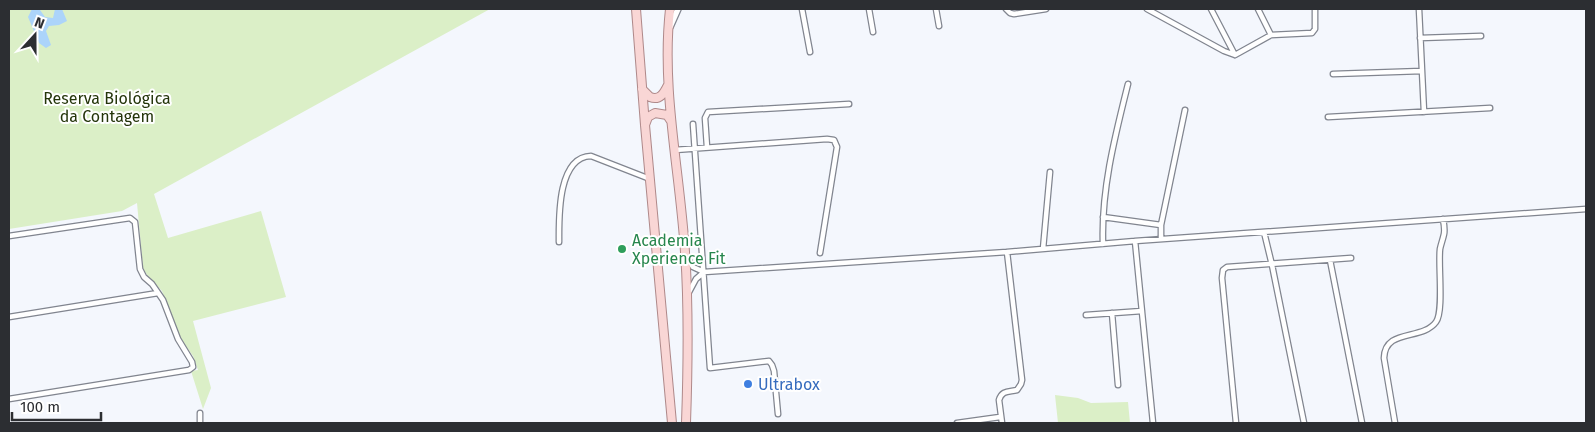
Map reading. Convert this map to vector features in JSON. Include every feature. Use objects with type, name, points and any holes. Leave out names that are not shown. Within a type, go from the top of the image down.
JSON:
[{"type":"main road","points":[[636,9],[644,125],[672,423]]},
{"type":"main road","points":[[670,9],[667,33],[668,85],[685,252],[687,296],[686,423]]},
{"type":"main road","points":[[642,88],[646,95],[657,98],[663,95],[668,85]]},
{"type":"main road","points":[[644,125],[648,117],[655,113],[666,115],[672,123]]},
{"type":"street","points":[[667,33],[678,9]]},
{"type":"street","points":[[802,9],[810,52]]},
{"type":"street","points":[[869,9],[873,32]]},
{"type":"street","points":[[936,9],[939,26]]},
{"type":"street","points":[[1006,9],[1014,14],[1046,9]]},
{"type":"street","points":[[1146,9],[1235,55],[1271,35],[1312,33],[1315,29],[1315,9]]},
{"type":"street","points":[[1211,9],[1235,55]]},
{"type":"street","points":[[1258,9],[1271,35]]},
{"type":"street","points":[[1419,9],[1424,112]]},
{"type":"street","points":[[1420,38],[1481,36]]},
{"type":"street","points":[[1333,74],[1422,71]]},
{"type":"street","points":[[1103,244],[1103,217],[1113,149],[1128,84]]},
{"type":"street","points":[[708,148],[706,118],[708,112],[849,104]]},
{"type":"street","points":[[1328,117],[1490,108]]},
{"type":"street","points":[[1160,239],[1161,225],[1185,110]]},
{"type":"street","points":[[693,124],[710,368],[768,361],[772,364],[774,371],[778,414]]},
{"type":"street","points":[[675,150],[834,140],[838,147],[820,253]]},
{"type":"street","points":[[559,242],[561,194],[568,176],[578,160],[591,156],[650,179]]},
{"type":"street","points":[[1043,249],[1050,172]]},
{"type":"street","points":[[685,252],[693,267],[704,272],[1007,252],[1160,239],[1586,209]]},
{"type":"street","points":[[1103,217],[1161,225]]},
{"type":"street","points":[[9,236],[130,218],[135,222],[140,269],[144,277],[163,300],[178,339],[193,367],[189,370],[9,399]]},
{"type":"street","points":[[1395,423],[1384,350],[1392,341],[1427,329],[1437,320],[1440,310],[1440,248],[1445,231],[1443,219]]},
{"type":"street","points":[[1264,232],[1304,423]]},
{"type":"street","points":[[1135,241],[1154,423]]},
{"type":"street","points":[[1002,423],[1000,417],[1000,396],[1005,392],[1017,390],[1022,380],[1007,252]]},
{"type":"street","points":[[1236,423],[1222,278],[1223,270],[1227,267],[1351,258]]},
{"type":"street","points":[[1330,260],[1362,423]]},
{"type":"street","points":[[687,296],[696,279],[704,272]]},
{"type":"street","points":[[9,317],[158,293]]},
{"type":"street","points":[[1086,315],[1142,310]]},
{"type":"street","points":[[1112,313],[1118,385]]},
{"type":"street","points":[[200,413],[200,423]]},
{"type":"street","points":[[957,423],[1000,417]]},
{"type":"green space","name":"Reserva Biológica da Contagem","points":[[9,9],[490,9],[154,194],[168,238],[261,211],[286,297],[193,321],[211,388],[203,409],[191,371],[198,370],[193,356],[181,339],[162,291],[143,268],[137,203],[122,211],[9,229]]},
{"type":"green space","points":[[1055,395],[1078,398],[1091,403],[1128,402],[1130,423],[1058,423]]},
{"type":"water","points":[[32,9],[40,10],[45,17],[53,18],[55,9],[62,9],[67,21],[59,25],[49,26],[46,31],[51,45],[46,48],[39,43],[28,17]]},
{"type":"place","name":"Academia Xperience Fit","points":[[622,249]]},
{"type":"place","name":"Ultrabox","points":[[748,384]]}]
